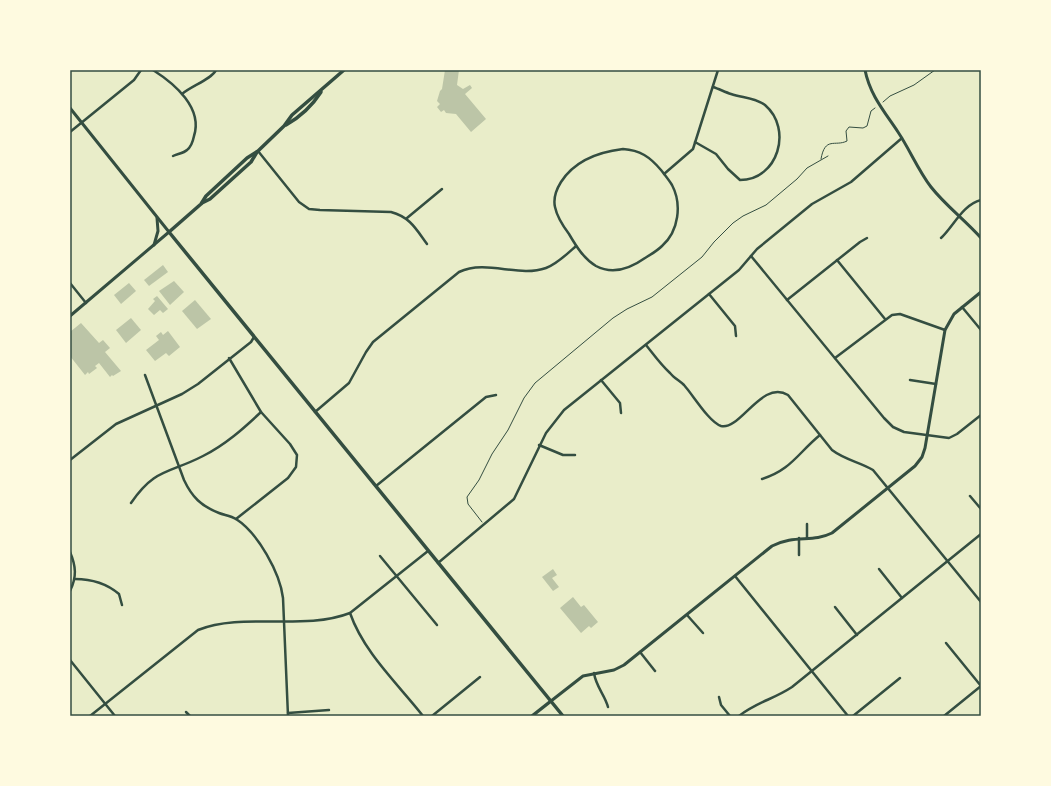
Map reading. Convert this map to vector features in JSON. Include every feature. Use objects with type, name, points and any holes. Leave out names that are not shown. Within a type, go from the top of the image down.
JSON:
[{"type":"main road","points":[[344,70],[322,91],[314,103],[296,119],[284,126],[258,151],[251,162],[210,199],[201,204],[169,232],[563,716]]},
{"type":"main road","points":[[532,716],[551,701]]},
{"type":"street","points":[[70,132],[134,80],[140,70]]},
{"type":"street","points":[[153,70],[171,83],[182,94],[194,113],[195,134],[187,150],[172,156]]},
{"type":"street","points":[[182,94],[197,83],[211,77],[216,70]]},
{"type":"street","points":[[664,174],[690,153],[696,142],[718,70]]},
{"type":"street","points":[[865,70],[870,89],[877,103],[902,138],[914,162],[931,186],[959,217],[981,238]]},
{"type":"street","points":[[696,142],[716,154],[728,169],[740,180],[747,180],[761,174],[772,163],[778,149],[780,141],[779,126],[768,108],[748,96],[732,94],[713,87]]},
{"type":"street","points":[[70,108],[169,232],[70,316]]},
{"type":"street","points":[[438,563],[485,525],[514,499],[539,445],[558,416],[739,270],[751,256],[812,204],[851,182],[902,138]]},
{"type":"street","points":[[623,149],[642,153],[652,160],[672,184],[675,193],[678,212],[675,227],[670,238],[662,246],[631,267],[608,270],[592,263],[576,246],[557,215],[554,199],[558,186],[572,168],[595,155],[623,149]]},
{"type":"street","points":[[258,151],[299,202],[309,209],[391,212],[407,218],[427,244]]},
{"type":"street","points":[[407,218],[442,189]]},
{"type":"street","points":[[941,238],[969,206],[981,200]]},
{"type":"street","points":[[154,245],[158,231],[157,217]]},
{"type":"street","points":[[787,300],[867,238]]},
{"type":"street","points":[[315,412],[349,383],[366,352],[374,342],[459,272],[467,269],[485,267],[529,271],[539,270],[555,263],[576,246]]},
{"type":"street","points":[[751,256],[893,427],[904,432],[949,438],[957,434],[981,415]]},
{"type":"street","points":[[837,260],[885,319]]},
{"type":"street","points":[[70,282],[86,303]]},
{"type":"street","points":[[551,701],[578,679],[594,673],[619,668],[772,546],[782,541],[799,538],[824,537],[832,533],[915,466],[922,457],[927,436],[945,330],[954,314],[981,292]]},
{"type":"street","points":[[709,294],[735,326],[736,336]]},
{"type":"street","points":[[962,307],[981,330]]},
{"type":"street","points":[[835,358],[892,315],[900,314],[945,330]]},
{"type":"street","points":[[70,460],[116,424],[198,384],[254,338]]},
{"type":"street","points":[[646,345],[666,369],[684,386],[714,422],[718,424],[728,426],[734,423],[756,402],[781,391],[796,403],[820,435],[841,457],[864,465],[873,470],[981,602]]},
{"type":"street","points":[[229,358],[261,412],[294,449],[297,455],[296,466],[288,478],[236,519]]},
{"type":"street","points":[[145,375],[184,480],[194,498],[210,510],[236,519],[257,541],[276,570],[282,589],[288,714],[329,710]]},
{"type":"street","points":[[602,380],[620,403],[621,413]]},
{"type":"street","points":[[910,380],[936,384]]},
{"type":"street","points":[[375,486],[486,396],[496,395]]},
{"type":"street","points":[[131,503],[147,482],[156,475],[202,456],[218,447],[261,412]]},
{"type":"street","points":[[762,479],[775,475],[790,465],[804,448],[820,435]]},
{"type":"street","points":[[539,445],[563,455],[575,455]]},
{"type":"street","points":[[970,496],[981,509]]},
{"type":"street","points":[[807,524],[807,538]]},
{"type":"street","points":[[739,716],[759,702],[786,691],[981,534]]},
{"type":"street","points":[[799,538],[799,555]]},
{"type":"street","points":[[90,716],[198,630],[219,624],[330,619],[350,614],[428,551]]},
{"type":"street","points":[[70,552],[76,569],[75,579],[70,591]]},
{"type":"street","points":[[380,556],[437,625]]},
{"type":"street","points":[[879,569],[902,598]]},
{"type":"street","points":[[735,576],[848,716]]},
{"type":"street","points":[[75,579],[95,581],[108,586],[119,594],[122,605]]},
{"type":"street","points":[[835,607],[857,635]]},
{"type":"street","points":[[350,614],[360,636],[370,650],[423,716]]},
{"type":"street","points":[[687,615],[703,633]]},
{"type":"street","points":[[944,716],[981,686],[946,643]]},
{"type":"street","points":[[640,652],[655,671]]},
{"type":"street","points":[[70,660],[115,716]]},
{"type":"street","points":[[594,673],[596,685],[606,698],[608,707]]},
{"type":"street","points":[[432,716],[480,677]]},
{"type":"street","points":[[853,716],[900,678]]},
{"type":"street","points":[[719,697],[721,705],[730,716]]},
{"type":"street","points":[[186,712],[190,716]]},
{"type":"path","points":[[882,102],[890,96],[914,85],[935,70]]},
{"type":"path","points":[[821,160],[823,151],[830,143],[847,141],[846,131],[849,127],[863,128],[867,126],[870,112],[875,108]]},
{"type":"path","points":[[485,525],[468,504],[467,497],[479,480],[492,454],[508,430],[524,398],[535,383],[613,318],[658,293],[702,257],[714,242],[743,216],[766,205],[797,179],[807,168],[828,156]]},
{"type":"building","points":[[445,70],[459,70],[457,85],[463,89],[470,85],[472,88],[465,94],[486,119],[471,132],[456,114],[446,113],[444,110],[441,112],[437,107],[440,104],[437,101],[442,89]]},
{"type":"building","points":[[163,265],[168,272],[149,286],[144,280]]},
{"type":"building","points":[[174,281],[184,292],[170,305],[159,291]]},
{"type":"building","points":[[129,283],[136,291],[121,304],[114,295]]},
{"type":"building","points":[[157,296],[168,309],[163,313],[160,310],[154,315],[148,309],[155,301],[153,299]]},
{"type":"building","points":[[195,300],[211,319],[197,329],[182,311]]},
{"type":"building","points":[[131,318],[141,330],[126,343],[116,330]]},
{"type":"building","points":[[81,323],[99,343],[103,340],[110,348],[105,352],[121,371],[110,377],[99,363],[95,366],[97,368],[85,375],[70,356],[70,332]]},
{"type":"building","points":[[168,331],[180,347],[169,356],[166,353],[155,361],[146,350],[159,340],[156,336],[161,332],[163,335]]},
{"type":"building","points":[[553,569],[557,575],[552,578],[559,587],[553,591],[542,577]]},
{"type":"building","points":[[573,597],[581,607],[584,605],[598,622],[591,628],[589,626],[581,633],[560,608]]}]
